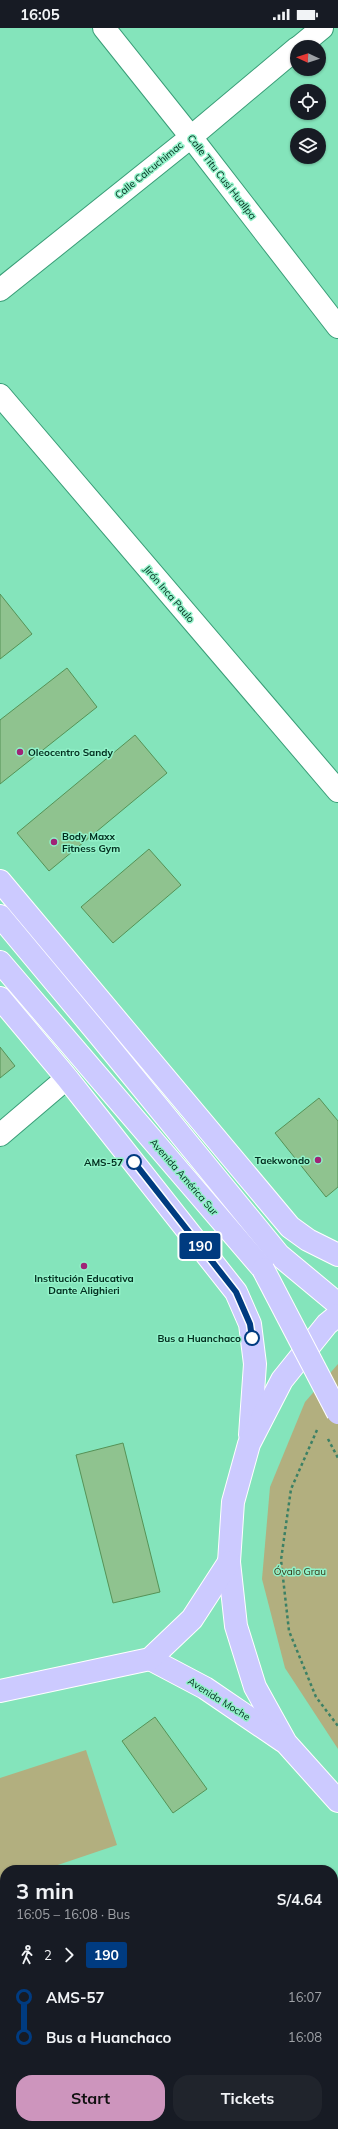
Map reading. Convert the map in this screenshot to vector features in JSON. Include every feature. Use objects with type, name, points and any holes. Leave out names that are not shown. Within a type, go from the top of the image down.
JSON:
[{"type":"main road","points":[[0,881],[290,1227],[308,1240],[338,1255]]},
{"type":"main road","points":[[0,916],[279,1255],[338,1304]]},
{"type":"main road","name":"Avenida América Sur","points":[[0,962],[263,1269],[329,1418]]},
{"type":"main road","points":[[0,998],[67,1078],[236,1292],[250,1324],[255,1364],[249,1444],[233,1502],[229,1562],[236,1626],[253,1680],[286,1744],[338,1801]]},
{"type":"main road","points":[[249,1444],[282,1380],[327,1324],[338,1315]]},
{"type":"main road","points":[[0,1691],[150,1659],[192,1619],[229,1562]]},
{"type":"main road","name":"Avenida Moche","points":[[150,1659],[205,1688],[286,1744]]},
{"type":"street","name":"Calle Titu Cusi Huallpa","points":[[104,28],[191,137],[338,327]]},
{"type":"street","name":"Calle Calcuchimac","points":[[308,40],[322,28]]},
{"type":"street","name":"Calle Calcuchimac","points":[[0,290],[191,137],[290,55]]},
{"type":"street","name":"Jirón Inca Paulo","points":[[0,395],[338,791]]},
{"type":"street","points":[[0,1135],[67,1078]]},
{"type":"path","points":[[329,1418],[291,1489],[280,1560],[289,1631],[316,1697],[338,1726]]},
{"type":"green space","name":"Óvalo Grau","points":[[338,1364],[338,1749],[285,1668],[262,1579],[270,1487],[305,1402]]},
{"type":"green space","points":[[86,1750],[117,1845],[58,1865],[0,1865],[0,1778]]},
{"type":"building","points":[[0,594],[32,634],[0,659]]},
{"type":"building","name":"Oleocentro Sandy","points":[[67,668],[97,707],[0,784],[0,720]]},
{"type":"building","points":[[135,735],[167,773],[49,871],[17,833]]},
{"type":"building","points":[[149,849],[181,885],[113,943],[81,907]]},
{"type":"building","points":[[0,1047],[15,1066],[0,1078]]},
{"type":"building","name":"Taekwondo","points":[[319,1098],[338,1121],[338,1187],[326,1197],[275,1133]]},
{"type":"building","points":[[123,1443],[160,1592],[113,1603],[76,1455]]},
{"type":"building","points":[[155,1717],[207,1789],[173,1813],[122,1741]]},
{"type":"bus line","name":"190","points":[[134,1162],[229,1281],[236,1292],[250,1324],[252,1338]]},
{"type":"place","name":"Oleocentro Sandy","points":[[20,752]]},
{"type":"place","name":"Body Maxx Fitness Gym","points":[[54,842]]},
{"type":"place","name":"Taekwondo","points":[[318,1160]]},
{"type":"place","name":"AMS-57","points":[[134,1162]]},
{"type":"place","name":"Institución Educativa Dante Alighieri","points":[[84,1266]]},
{"type":"place","name":"Bus a Huanchaco","points":[[252,1338]]}]
